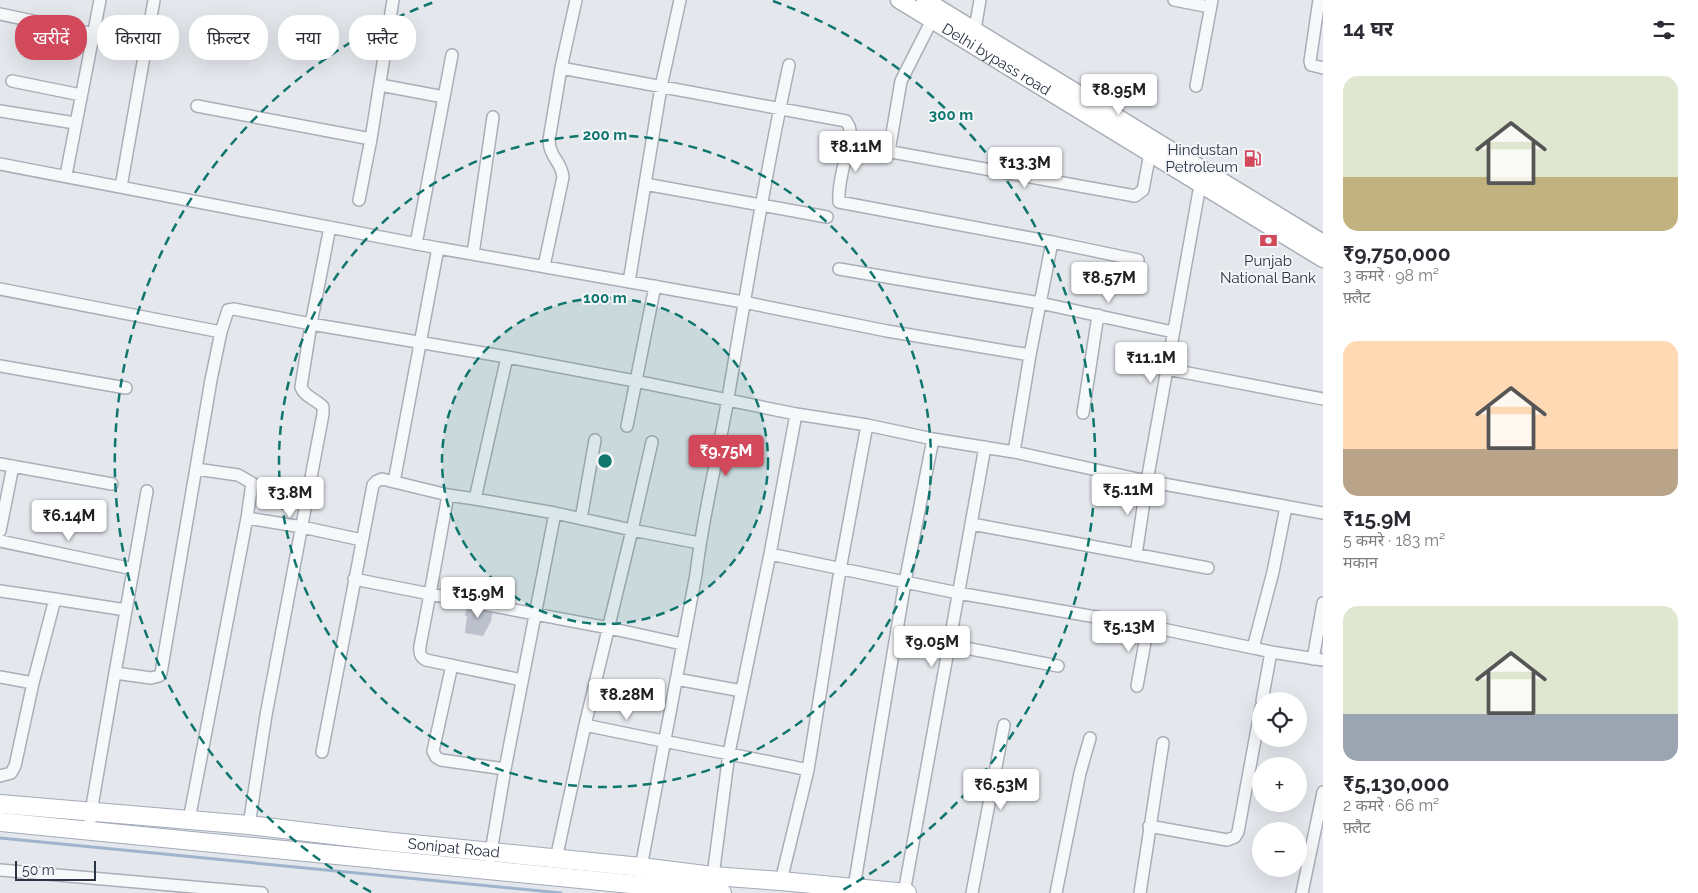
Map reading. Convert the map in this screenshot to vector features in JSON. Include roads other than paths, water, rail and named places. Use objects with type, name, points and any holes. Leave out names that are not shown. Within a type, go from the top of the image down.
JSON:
[{"type":"main road","name":"Delhi bypass road","points":[[899,0],[932,20],[973,38],[1296,235],[1323,258]]},
{"type":"main road","name":"Delhi bypass road","points":[[925,0],[973,38],[1200,185],[1296,235],[1323,243]]},
{"type":"main road","name":"Sonipat Road","points":[[0,804],[189,820],[713,876],[781,880],[906,893]]},
{"type":"main road","name":"Sonipat Road","points":[[0,822],[722,893]]},
{"type":"street","points":[[66,175],[100,0]]},
{"type":"street","points":[[151,15],[154,0]]},
{"type":"street","points":[[359,200],[371,139],[393,0]]},
{"type":"street","points":[[544,266],[562,176],[559,164],[550,152],[549,140],[561,68],[576,0]]},
{"type":"street","points":[[629,282],[661,87],[680,0]]},
{"type":"street","points":[[973,38],[980,0]]},
{"type":"street","points":[[1174,0],[1211,3],[1196,86]]},
{"type":"street","points":[[1319,0],[1310,61],[1311,66],[1323,68]]},
{"type":"street","points":[[0,14],[97,30]]},
{"type":"street","points":[[889,151],[901,81],[932,20]]},
{"type":"street","points":[[416,244],[452,55]]},
{"type":"street","points":[[121,187],[143,60]]},
{"type":"street","points":[[638,885],[696,574],[743,302],[788,65]]},
{"type":"street","points":[[561,68],[846,121],[853,145]]},
{"type":"street","points":[[12,82],[81,95]]},
{"type":"street","points":[[380,85],[444,97]]},
{"type":"street","points":[[197,106],[371,139]]},
{"type":"street","points":[[0,110],[75,123]]},
{"type":"street","points":[[473,254],[493,117]]},
{"type":"street","points":[[1138,260],[839,202],[838,195],[848,149],[853,145],[1135,196],[1143,190],[1150,153]]},
{"type":"street","points":[[0,164],[66,175],[416,244],[1030,355]]},
{"type":"street","points":[[645,184],[827,217]]},
{"type":"street","points":[[1136,555],[1147,481],[1200,185]]},
{"type":"street","points":[[249,826],[266,715],[324,408],[319,402],[306,395],[301,387],[330,227]]},
{"type":"street","points":[[1014,452],[1030,355],[1052,242]]},
{"type":"street","points":[[394,482],[438,248]]},
{"type":"street","points":[[839,269],[1040,303],[1173,332]]},
{"type":"street","points":[[627,426],[655,286]]},
{"type":"street","points":[[0,289],[221,332]]},
{"type":"street","points":[[115,673],[152,678],[159,676],[161,673],[211,380],[221,332],[228,310],[234,309],[636,381],[796,414],[1014,452],[1147,481],[1323,512]]},
{"type":"street","points":[[1083,413],[1098,315]]},
{"type":"street","points":[[475,499],[507,357]]},
{"type":"street","points":[[0,366],[126,388]]},
{"type":"street","points":[[1167,369],[1323,399]]},
{"type":"street","points":[[713,876],[730,754],[796,414]]},
{"type":"street","points":[[781,880],[808,770],[840,570],[867,425]]},
{"type":"street","points":[[854,887],[905,582],[933,439]]},
{"type":"street","points":[[581,519],[595,440]]},
{"type":"street","points":[[556,859],[585,725],[652,442]]},
{"type":"street","points":[[906,893],[985,447]]},
{"type":"street","points":[[0,464],[112,484]]},
{"type":"street","points":[[0,531],[13,466]]},
{"type":"street","points":[[189,820],[247,518],[252,482],[238,475],[196,469]]},
{"type":"street","points":[[322,752],[354,579],[374,485],[377,481],[394,482],[448,495],[700,543]]},
{"type":"street","points":[[89,831],[147,491]]},
{"type":"street","points":[[448,495],[419,652],[421,658],[522,680]]},
{"type":"street","points":[[1253,648],[1273,572],[1286,507]]},
{"type":"street","points":[[488,870],[505,769],[555,514]]},
{"type":"street","points":[[247,518],[362,540]]},
{"type":"street","points":[[972,524],[1208,568]]},
{"type":"street","points":[[0,541],[133,569]]},
{"type":"street","points":[[770,554],[958,593],[1148,626],[1318,660],[1323,603]]},
{"type":"street","points":[[354,579],[609,628],[682,644]]},
{"type":"street","points":[[0,591],[126,610]]},
{"type":"street","points":[[0,776],[11,773],[15,766],[33,683],[55,599]]},
{"type":"street","points":[[1137,686],[1148,626]]},
{"type":"street","points":[[950,645],[1058,666]]},
{"type":"street","points":[[1264,692],[1271,652]]},
{"type":"street","points":[[452,665],[433,751],[436,757],[441,760],[505,769]]},
{"type":"street","points":[[0,677],[33,683]]},
{"type":"street","points":[[676,679],[742,691]]},
{"type":"street","points":[[972,893],[1004,724]]},
{"type":"street","points":[[585,725],[808,770]]},
{"type":"street","points":[[1056,893],[1080,773],[1090,738]]},
{"type":"street","points":[[1140,893],[1163,743]]},
{"type":"street","points":[[1149,826],[1227,840],[1236,837],[1254,747]]},
{"type":"street","points":[[1302,893],[1323,792]]},
{"type":"street","points":[[0,870],[262,893]]},
{"type":"waterway","points":[[0,838],[561,893]]},
{"type":"place","name":"Hindustan Petroleum","points":[[1252,159]]},
{"type":"place","name":"Punjab National Bank","points":[[1268,240]]}]
